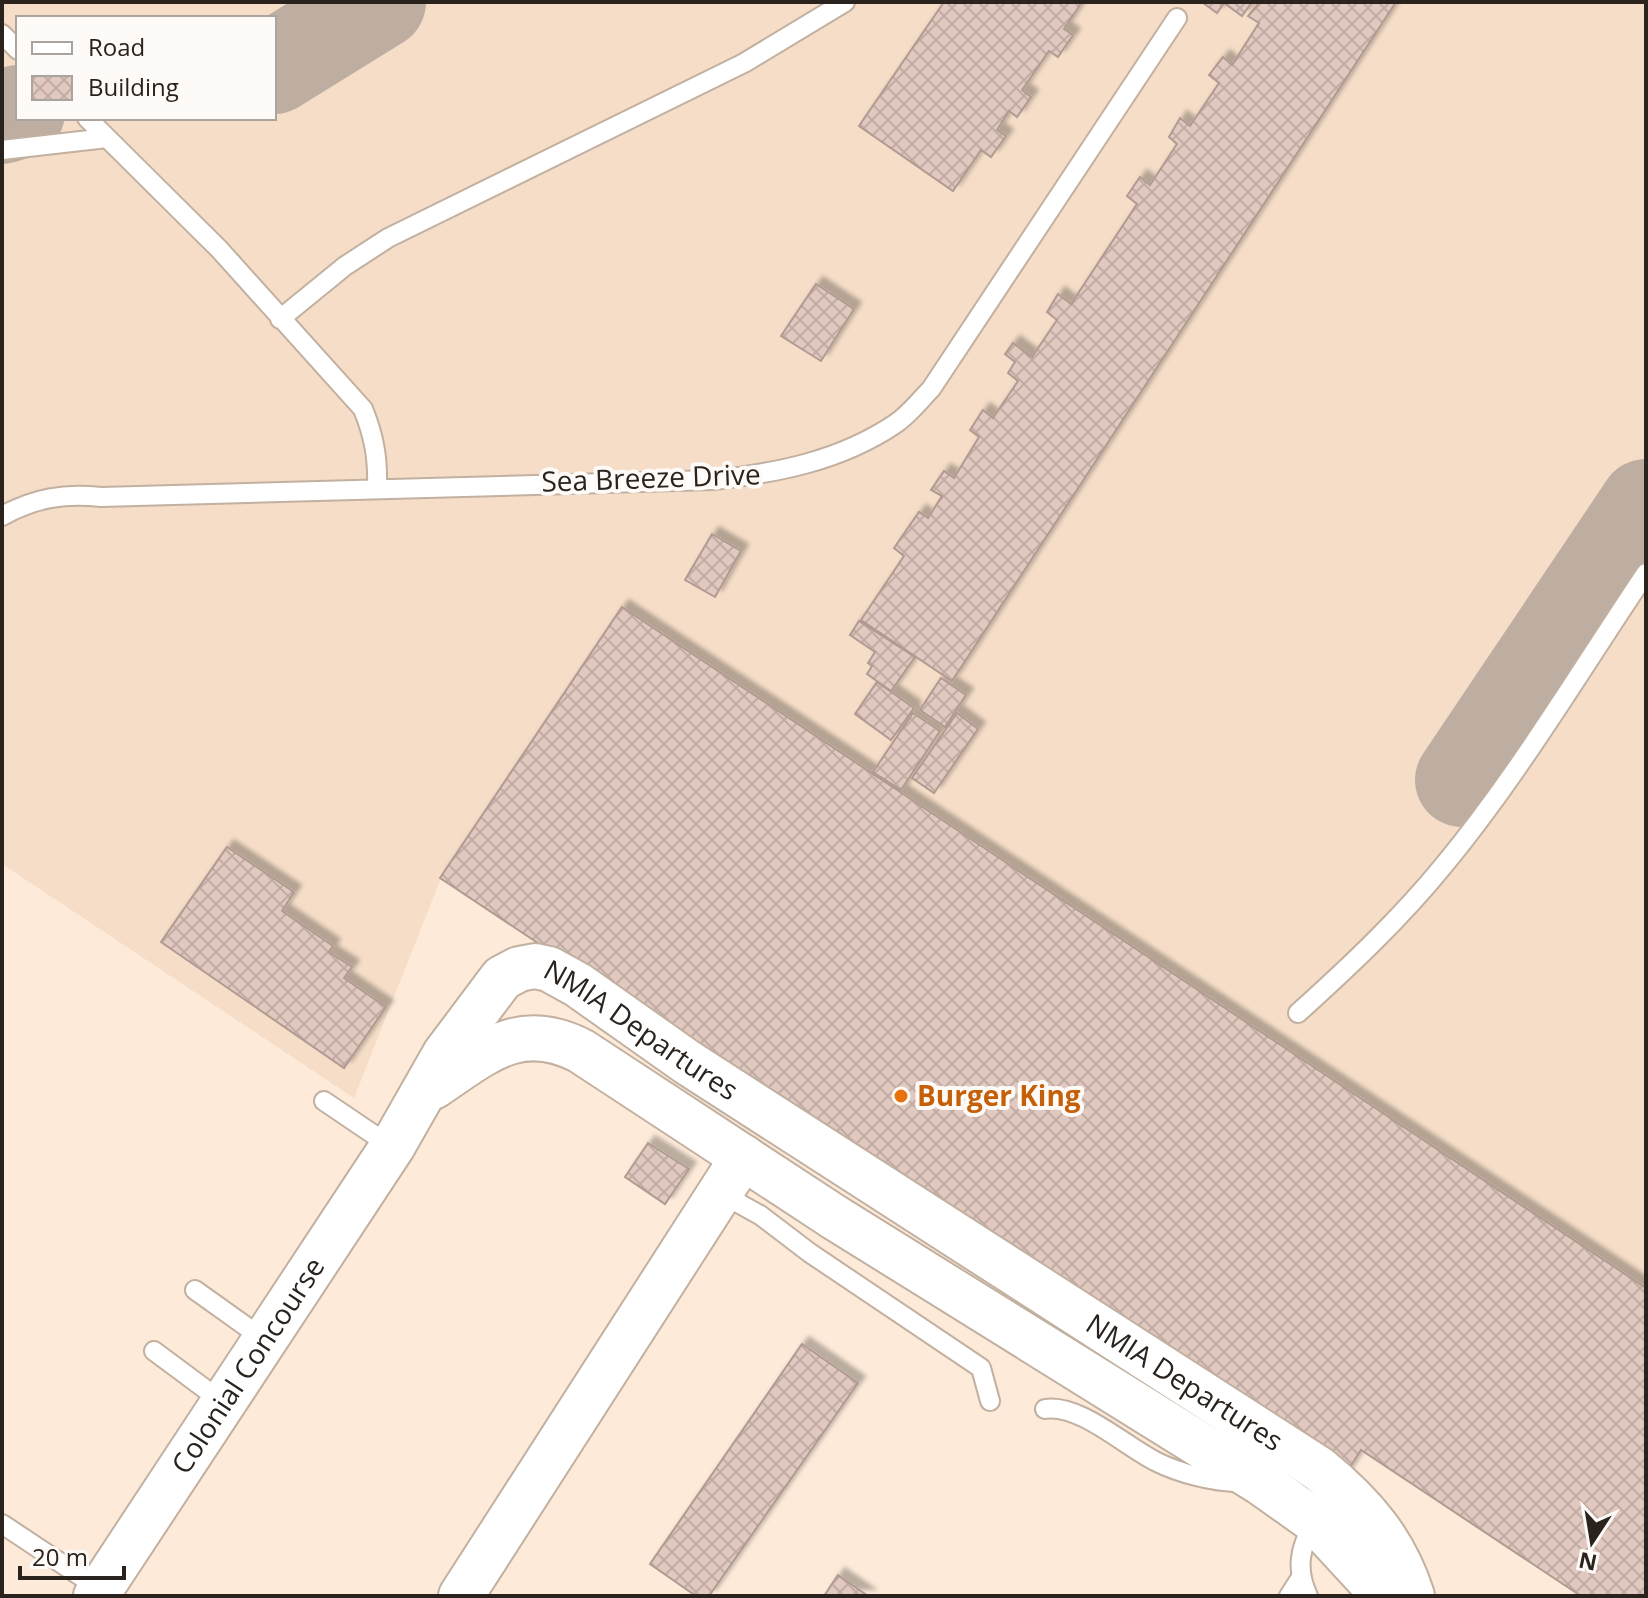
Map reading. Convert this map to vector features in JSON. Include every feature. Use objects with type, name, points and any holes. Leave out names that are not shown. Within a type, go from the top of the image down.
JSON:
[{"type":"main road","name":"NMIA Departures","points":[[424,1093],[445,1054],[502,978],[519,969],[549,969],[578,985],[687,1062],[1319,1469],[1355,1499],[1383,1532],[1403,1567],[1412,1596]]},
{"type":"main road","name":"NMIA Departures","points":[[424,1093],[496,1048],[513,1041],[555,1038],[732,1175],[1260,1482],[1315,1521],[1384,1596]]},
{"type":"main road","name":"Colonial Concourse","points":[[98,1592],[266,1341],[424,1093]]},
{"type":"main road","points":[[461,1596],[732,1175]]},
{"type":"lane","points":[[280,319],[345,266],[388,238],[744,63],[845,2]]},
{"type":"lane","name":"Sea Breeze Drive","points":[[2,516],[47,497],[74,494],[101,497],[713,480],[778,473],[840,453],[897,423],[931,389],[1177,18]]},
{"type":"lane","points":[[89,120],[219,249],[363,409],[373,434],[377,488]]},
{"type":"lane","points":[[2,150],[107,138]]},
{"type":"lane","points":[[1298,1013],[1365,952],[1444,865],[1513,771],[1646,573]]},
{"type":"lane","points":[[324,1101],[395,1141]]},
{"type":"lane","points":[[732,1175],[760,1215],[810,1253],[981,1368],[990,1401]]},
{"type":"lane","points":[[195,1290],[266,1341]]},
{"type":"lane","points":[[154,1351],[224,1403]]},
{"type":"lane","points":[[1045,1409],[1056,1407],[1075,1412],[1160,1464],[1223,1482],[1260,1482]]},
{"type":"lane","points":[[1289,1596],[1304,1587],[1301,1548],[1315,1521]]},
{"type":"lane","points":[[2,1524],[98,1592]]},
{"type":"shaded area","points":[[2,2],[1646,2],[1646,1596],[1581,1596],[1362,1450],[1343,1478],[441,878],[354,1098],[2,864]]},
{"type":"building","points":[[944,2],[1082,2],[1064,29],[1073,35],[1058,57],[1049,51],[1022,90],[1031,97],[1017,117],[1009,111],[997,130],[1006,136],[991,157],[981,150],[953,191],[859,126]]},
{"type":"building","points":[[1202,2],[1252,2],[1242,16],[1224,3],[1217,13]]},
{"type":"building","points":[[1260,2],[1396,2],[952,681],[861,620],[904,556],[894,548],[919,512],[928,518],[942,496],[931,490],[944,471],[954,478],[979,437],[970,430],[983,410],[993,418],[1018,381],[1008,373],[1015,362],[1005,354],[1013,343],[1032,357],[1057,320],[1047,312],[1058,294],[1071,304],[1137,204],[1127,196],[1140,177],[1150,185],[1177,144],[1169,137],[1180,118],[1190,126],[1219,83],[1209,75],[1223,57],[1232,65],[1259,23],[1248,16]]},
{"type":"building","points":[[816,284],[854,309],[821,361],[781,336]]},
{"type":"building","points":[[712,534],[741,551],[715,597],[685,580]]},
{"type":"building","points":[[622,607],[1646,1288],[1646,1596],[1581,1596],[1361,1450],[1343,1478],[440,878]]},
{"type":"building","points":[[859,621],[915,657],[891,691],[867,674],[872,666],[868,663],[875,652],[850,635]]},
{"type":"building","points":[[941,678],[966,695],[945,727],[920,710]]},
{"type":"building","points":[[877,682],[914,708],[891,740],[855,714]]},
{"type":"building","points":[[913,713],[940,731],[901,790],[873,772]]},
{"type":"building","points":[[957,713],[978,729],[934,793],[912,778]]},
{"type":"building","points":[[227,847],[294,892],[282,911],[333,946],[329,952],[352,967],[344,978],[386,1007],[344,1068],[161,942]]},
{"type":"building","points":[[648,1143],[689,1169],[665,1204],[625,1177]]},
{"type":"building","points":[[802,1344],[858,1383],[709,1596],[696,1596],[650,1564]]},
{"type":"building","points":[[838,1575],[868,1596],[824,1596]]},
{"type":"taxiway","points":[[276,66],[379,2]]},
{"type":"taxiway","points":[[2,117],[16,113]]},
{"type":"taxiway","points":[[1462,780],[1646,506]]},
{"type":"place","name":"Burger King","points":[[901,1096]]}]
